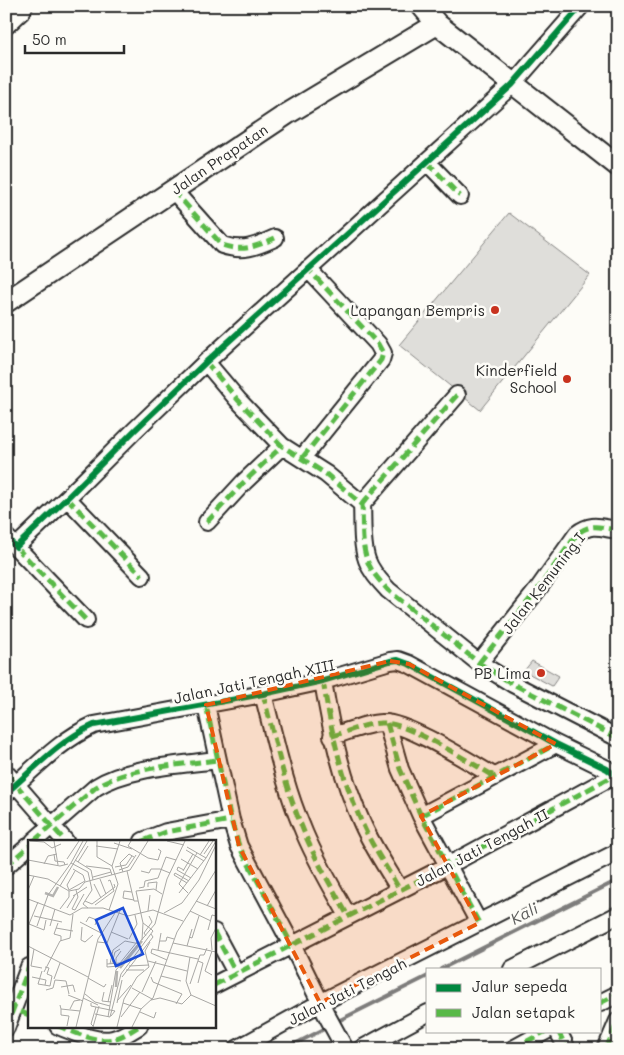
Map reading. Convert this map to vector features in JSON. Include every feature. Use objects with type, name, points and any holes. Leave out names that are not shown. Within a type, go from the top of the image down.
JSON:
[{"type":"main road","points":[[430,12],[512,84],[618,166]]},
{"type":"main road","name":"Jalan Prapatan","points":[[6,302],[287,114],[430,12]]},
{"type":"street","points":[[6,26],[22,11],[24,6]]},
{"type":"street","points":[[86,620],[11,542],[67,498],[206,362],[512,84],[572,10]]},
{"type":"street","points":[[427,162],[460,196]]},
{"type":"street","points":[[173,190],[222,245],[233,249],[245,249],[258,246],[275,238]]},
{"type":"street","points":[[302,458],[381,360],[383,353],[378,344],[308,269]]},
{"type":"street","points":[[206,362],[238,400],[282,446],[326,474],[362,504]]},
{"type":"street","points":[[456,395],[362,504],[364,549],[367,561],[377,578],[388,590],[479,662],[513,684],[618,738]]},
{"type":"street","points":[[207,522],[244,482],[282,446]]},
{"type":"street","points":[[67,498],[142,576]]},
{"type":"street","name":"Jalan Kemuning I","points":[[479,662],[538,589],[577,534],[592,526],[618,530]]},
{"type":"street","name":"Jalan Jati Tengah XIII","points":[[10,783],[80,731],[94,725],[263,694],[322,681],[390,660],[398,660],[409,664],[556,744],[607,769],[616,778]]},
{"type":"street","points":[[322,681],[332,736],[342,772],[362,823],[400,890]]},
{"type":"street","points":[[263,694],[288,787],[302,827],[316,858],[348,916]]},
{"type":"street","points":[[206,705],[231,820],[245,858],[344,1047]]},
{"type":"street","points":[[332,736],[387,722],[421,736],[494,776]]},
{"type":"street","points":[[387,722],[400,769],[422,816],[480,923]]},
{"type":"street","points":[[422,816],[556,744]]},
{"type":"street","points":[[35,840],[107,780],[140,771],[217,760]]},
{"type":"street","name":"Jalan Jati Tengah II","points":[[215,984],[616,778]]},
{"type":"street","points":[[10,783],[64,840]]},
{"type":"street","points":[[148,840],[231,820]]},
{"type":"street","points":[[6,866],[28,847]]},
{"type":"street","name":"Jalan Jati Tengah","points":[[237,1049],[323,1009],[480,923],[618,852]]},
{"type":"street","points":[[521,967],[618,915]]},
{"type":"street","points":[[215,934],[236,974]]},
{"type":"street","points":[[6,1028],[16,1010],[28,970]]},
{"type":"street","points":[[602,1002],[618,994]]},
{"type":"street","points":[[361,1049],[426,1014]]},
{"type":"street","points":[[606,1049],[618,1021]]},
{"type":"street","points":[[63,1028],[82,1035],[107,1040],[114,1039],[135,1028]]},
{"type":"street","points":[[513,1049],[544,1032]]},
{"type":"street","points":[[558,1032],[567,1049]]},
{"type":"highlighted area","points":[[390,661],[409,664],[556,744],[421,816],[479,923],[320,1003],[239,846],[206,705]]},
{"type":"shaded area","name":"Lapangan Bempris","points":[[509,213],[590,275],[480,410],[399,345]]},
{"type":"shaded area","name":"PB Lima","points":[[532,661],[559,676],[552,686],[524,671]]},
{"type":"waterway","name":"Kali","points":[[443,968],[618,880]]},
{"type":"waterway","name":"Kali","points":[[336,1022],[426,977]]},
{"type":"waterway","name":"Kali","points":[[285,1049],[328,1027]]},
{"type":"marked path","points":[[427,162],[460,196]]},
{"type":"marked path","points":[[173,190],[222,245],[249,248],[275,238]]},
{"type":"marked path","points":[[302,458],[381,360],[383,353],[378,344],[308,269]]},
{"type":"marked path","points":[[206,362],[238,400],[282,446],[326,474],[362,504],[363,540],[367,560],[373,572],[388,590],[479,663],[513,684],[618,738]]},
{"type":"marked path","points":[[362,504],[457,395]]},
{"type":"marked path","points":[[207,522],[244,482],[282,446]]},
{"type":"marked path","points":[[67,498],[142,576]]},
{"type":"marked path","points":[[479,663],[538,589],[577,534],[582,530],[592,527],[618,530]]},
{"type":"marked path","points":[[16,547],[86,620]]},
{"type":"marked path","points":[[323,681],[333,735],[348,788],[366,832],[400,890]]},
{"type":"marked path","points":[[263,694],[280,762],[296,811],[312,850],[348,916]]},
{"type":"marked path","points":[[206,705],[231,820],[239,846],[292,945]]},
{"type":"marked path","points":[[332,736],[372,724],[384,723],[395,725],[423,736],[494,776]]},
{"type":"marked path","points":[[387,723],[400,769],[421,816],[479,923]]},
{"type":"marked path","points":[[421,816],[556,744]]},
{"type":"marked path","points":[[35,840],[96,787],[109,780],[155,768],[217,760]]},
{"type":"marked path","points":[[6,773],[64,840]]},
{"type":"marked path","points":[[215,984],[449,865],[615,775]]},
{"type":"marked path","points":[[146,840],[166,832],[231,820]]},
{"type":"marked path","points":[[6,866],[28,847]]},
{"type":"marked path","points":[[215,934],[236,973]]},
{"type":"marked path","points":[[6,1028],[28,970]]},
{"type":"marked path","points":[[602,1002],[618,994]]},
{"type":"marked path","points":[[6,1006],[28,1015]]},
{"type":"marked path","points":[[606,1049],[618,1021]]},
{"type":"marked path","points":[[63,1028],[99,1040],[120,1037],[136,1028]]},
{"type":"marked path","points":[[513,1049],[544,1032]]},
{"type":"marked path","points":[[558,1032],[567,1049]]},
{"type":"cycle path","points":[[6,537],[16,547],[206,362],[512,85],[581,6]]},
{"type":"cycle path","points":[[6,793],[59,747],[94,725],[263,694],[323,681],[398,660],[409,664],[556,744],[607,769],[618,780]]},
{"type":"place","name":"Lapangan Bempris","points":[[495,310]]},
{"type":"place","name":"Kinderfield School","points":[[567,379]]},
{"type":"place","name":"PB Lima","points":[[541,673]]}]
